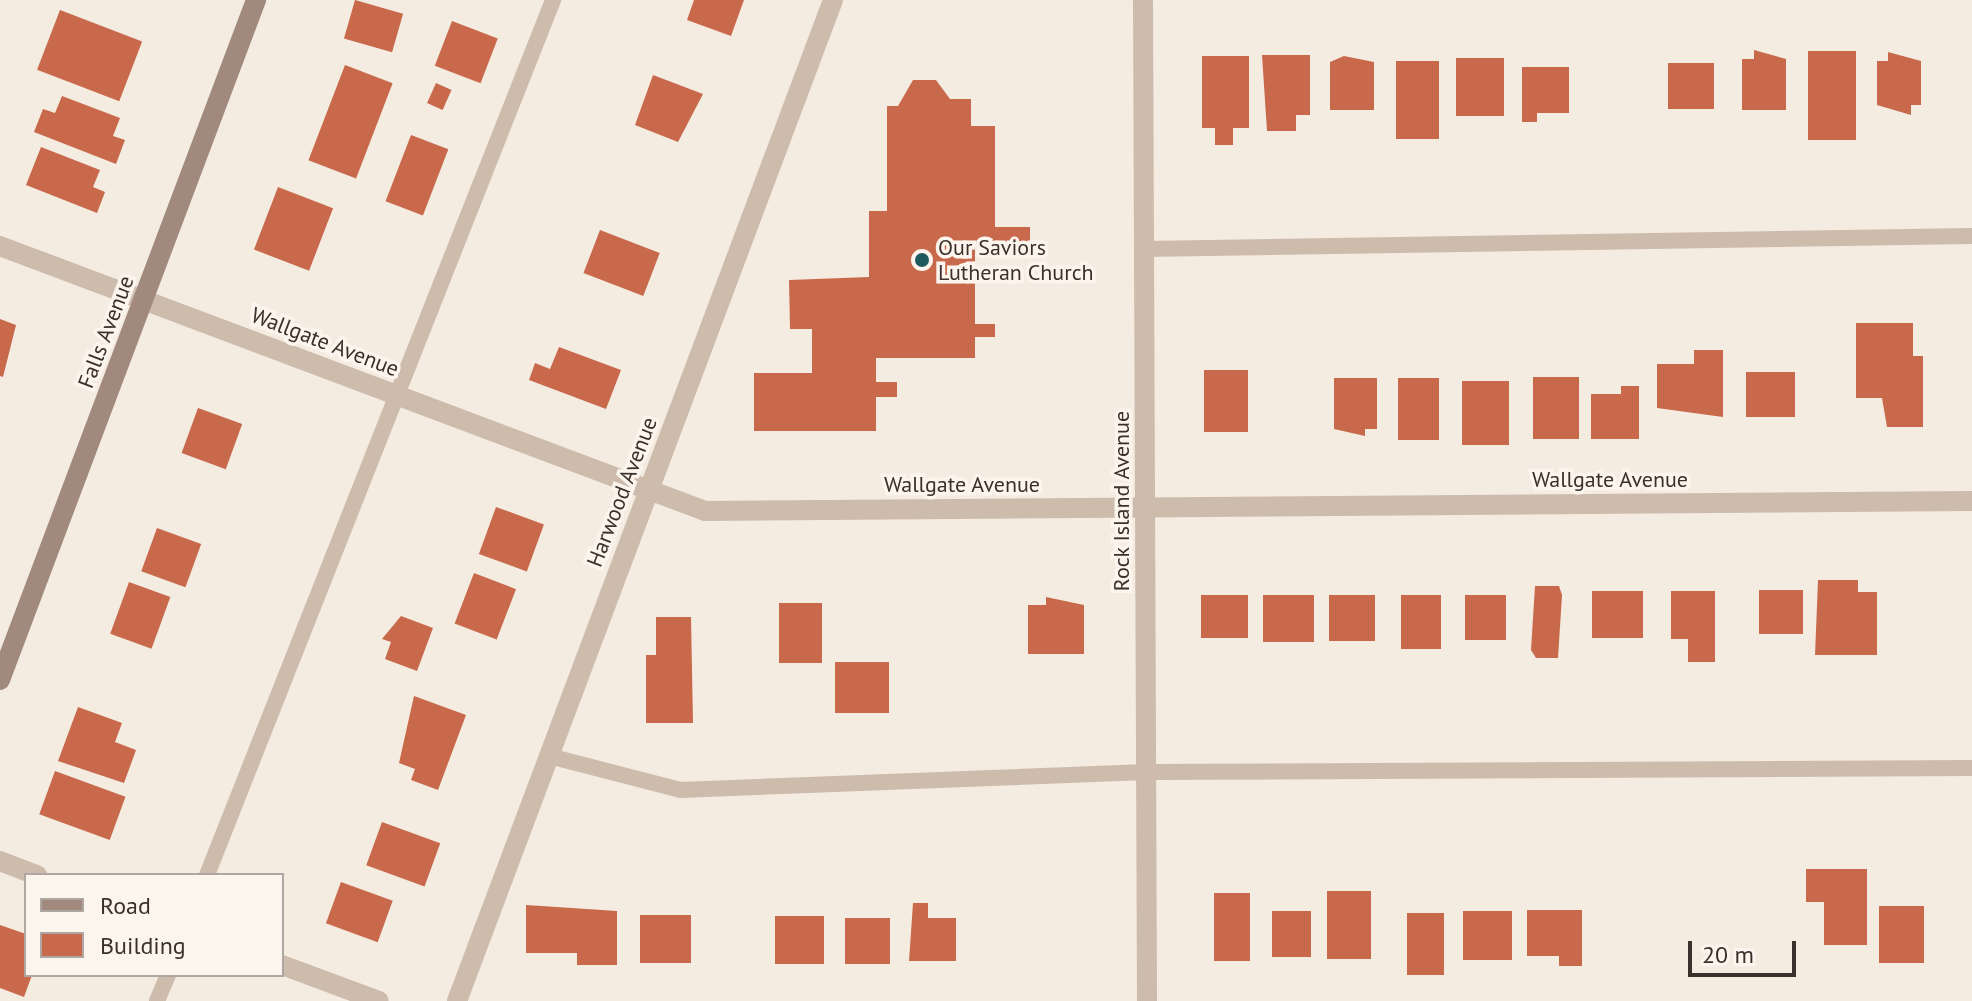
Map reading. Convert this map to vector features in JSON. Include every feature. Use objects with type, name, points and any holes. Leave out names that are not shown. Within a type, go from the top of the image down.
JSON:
[{"type":"street","name":"Falls Avenue","points":[[0,680],[256,0]]},
{"type":"street","name":"Harwood Avenue","points":[[457,1001],[833,0]]},
{"type":"street","name":"Rock Island Avenue","points":[[1143,0],[1147,1001]]},
{"type":"street","name":"Wallgate Avenue","points":[[0,246],[705,511],[1972,501]]},
{"type":"street","points":[[0,861],[32,873]]},
{"type":"street","points":[[284,966],[379,1001]]},
{"type":"lane","points":[[208,873],[393,394],[553,0]]},
{"type":"lane","points":[[1144,249],[1972,236]]},
{"type":"lane","points":[[549,756],[680,790],[1147,772],[1972,768]]},
{"type":"lane","points":[[157,1001],[167,977]]},
{"type":"building","points":[[355,0],[403,14],[392,52],[344,38]]},
{"type":"building","points":[[694,0],[744,0],[731,36],[687,20]]},
{"type":"building","points":[[60,10],[142,42],[119,101],[37,70]]},
{"type":"building","points":[[452,21],[498,39],[481,83],[435,66]]},
{"type":"building","points":[[1754,50],[1786,59],[1786,110],[1742,110],[1742,59],[1754,59]]},
{"type":"building","points":[[1808,51],[1856,51],[1856,140],[1808,140]]},
{"type":"building","points":[[1888,52],[1921,61],[1921,105],[1911,105],[1911,115],[1877,105],[1877,61],[1888,61]]},
{"type":"building","points":[[1262,55],[1310,55],[1310,115],[1296,115],[1296,131],[1267,131]]},
{"type":"building","points":[[1202,56],[1249,56],[1249,128],[1233,128],[1233,145],[1215,145],[1215,128],[1202,128]]},
{"type":"building","points":[[1344,56],[1374,62],[1374,110],[1330,110],[1330,62]]},
{"type":"building","points":[[1456,58],[1504,58],[1504,116],[1456,116]]},
{"type":"building","points":[[1396,61],[1439,61],[1439,139],[1396,139]]},
{"type":"building","points":[[1668,63],[1714,63],[1714,109],[1668,109]]},
{"type":"building","points":[[345,65],[393,83],[356,179],[308,160]]},
{"type":"building","points":[[1522,67],[1569,67],[1569,113],[1537,113],[1537,122],[1522,122]]},
{"type":"building","points":[[653,75],[703,94],[678,142],[635,125]]},
{"type":"building","name":"Our Saviors Lutheran Church","points":[[913,80],[936,80],[950,99],[971,99],[971,126],[995,126],[995,227],[1030,227],[1030,243],[975,243],[975,324],[995,324],[995,337],[975,337],[975,358],[876,358],[876,382],[897,382],[897,397],[876,397],[876,431],[754,431],[754,373],[812,373],[812,329],[790,329],[789,280],[869,277],[869,211],[887,211],[887,106],[898,106]]},
{"type":"building","points":[[436,83],[452,90],[443,110],[427,103]]},
{"type":"building","points":[[62,96],[120,118],[113,136],[125,140],[116,164],[34,132],[43,109],[55,113]]},
{"type":"building","points":[[411,135],[448,149],[423,216],[386,201]]},
{"type":"building","points":[[41,147],[100,170],[93,187],[105,192],[97,213],[26,185]]},
{"type":"building","points":[[278,187],[333,208],[309,271],[254,250]]},
{"type":"building","points":[[600,230],[660,253],[643,296],[584,273]]},
{"type":"building","points":[[0,319],[16,325],[3,377],[0,376]]},
{"type":"building","points":[[1856,323],[1913,323],[1913,356],[1923,356],[1923,427],[1887,427],[1882,398],[1856,398]]},
{"type":"building","points":[[559,347],[621,370],[606,409],[529,380],[535,363],[550,369]]},
{"type":"building","points":[[1694,350],[1723,350],[1723,417],[1657,408],[1657,364],[1694,364]]},
{"type":"building","points":[[1204,370],[1248,370],[1248,432],[1204,432]]},
{"type":"building","points":[[1746,372],[1795,372],[1795,417],[1746,417]]},
{"type":"building","points":[[1533,377],[1579,377],[1579,439],[1533,439]]},
{"type":"building","points":[[1334,378],[1377,378],[1377,429],[1365,429],[1365,436],[1334,429]]},
{"type":"building","points":[[1398,378],[1439,378],[1439,440],[1398,440]]},
{"type":"building","points":[[1462,381],[1509,381],[1509,445],[1462,445]]},
{"type":"building","points":[[1621,386],[1639,386],[1639,439],[1591,439],[1591,394],[1621,394]]},
{"type":"building","points":[[198,408],[242,424],[226,469],[182,453]]},
{"type":"building","points":[[496,507],[544,524],[527,571],[479,554]]},
{"type":"building","points":[[157,528],[201,544],[185,587],[141,571]]},
{"type":"building","points":[[474,573],[516,589],[497,640],[455,623]]},
{"type":"building","points":[[1818,580],[1858,580],[1858,592],[1877,592],[1877,655],[1815,655]]},
{"type":"building","points":[[129,582],[170,597],[152,649],[110,634]]},
{"type":"building","points":[[1535,586],[1559,586],[1562,595],[1558,658],[1536,658],[1531,650]]},
{"type":"building","points":[[1759,590],[1803,590],[1803,634],[1759,634]]},
{"type":"building","points":[[1592,591],[1643,591],[1643,638],[1592,638]]},
{"type":"building","points":[[1671,591],[1715,591],[1715,662],[1688,662],[1688,639],[1671,639]]},
{"type":"building","points":[[1201,595],[1248,595],[1248,638],[1201,638]]},
{"type":"building","points":[[1263,595],[1314,595],[1314,642],[1263,642]]},
{"type":"building","points":[[1329,595],[1375,595],[1375,641],[1329,641]]},
{"type":"building","points":[[1401,595],[1441,595],[1441,649],[1401,649]]},
{"type":"building","points":[[1465,595],[1506,595],[1506,640],[1465,640]]},
{"type":"building","points":[[1046,597],[1084,605],[1084,654],[1028,654],[1028,605],[1046,605]]},
{"type":"building","points":[[779,603],[822,603],[822,663],[779,663]]},
{"type":"building","points":[[401,616],[433,628],[417,671],[385,659],[391,642],[382,639]]},
{"type":"building","points":[[656,617],[691,617],[693,723],[646,723],[646,655],[656,655]]},
{"type":"building","points":[[835,662],[889,662],[889,713],[835,713]]},
{"type":"building","points":[[414,696],[466,715],[438,790],[411,780],[415,769],[399,763]]},
{"type":"building","points":[[78,707],[122,723],[115,742],[136,750],[124,783],[58,761]]},
{"type":"building","points":[[55,771],[125,797],[110,840],[39,814]]},
{"type":"building","points":[[382,822],[440,843],[425,886],[366,865]]},
{"type":"building","points":[[1806,869],[1867,869],[1867,945],[1824,945],[1824,902],[1806,902]]},
{"type":"building","points":[[341,882],[393,901],[378,942],[326,923]]},
{"type":"building","points":[[1327,891],[1371,891],[1371,959],[1327,959]]},
{"type":"building","points":[[1214,893],[1250,893],[1250,961],[1214,961]]},
{"type":"building","points":[[913,903],[928,903],[928,918],[956,918],[956,961],[909,961]]},
{"type":"building","points":[[526,905],[617,911],[617,965],[577,965],[577,953],[526,953]]},
{"type":"building","points":[[1879,906],[1924,906],[1924,963],[1879,963]]},
{"type":"building","points":[[1527,910],[1582,910],[1582,966],[1559,966],[1559,956],[1527,956]]},
{"type":"building","points":[[1272,911],[1311,911],[1311,957],[1272,957]]},
{"type":"building","points":[[1463,911],[1512,911],[1512,960],[1463,960]]},
{"type":"building","points":[[1407,913],[1444,913],[1444,975],[1407,975]]},
{"type":"building","points":[[640,915],[691,915],[691,963],[640,963]]},
{"type":"building","points":[[775,916],[824,916],[824,964],[775,964]]},
{"type":"building","points":[[845,918],[890,918],[890,964],[845,964]]},
{"type":"building","points":[[0,925],[24,933],[24,977],[31,977],[24,997],[0,988]]},
{"type":"place","name":"Our Saviors Lutheran Church","points":[[922,260]]}]
